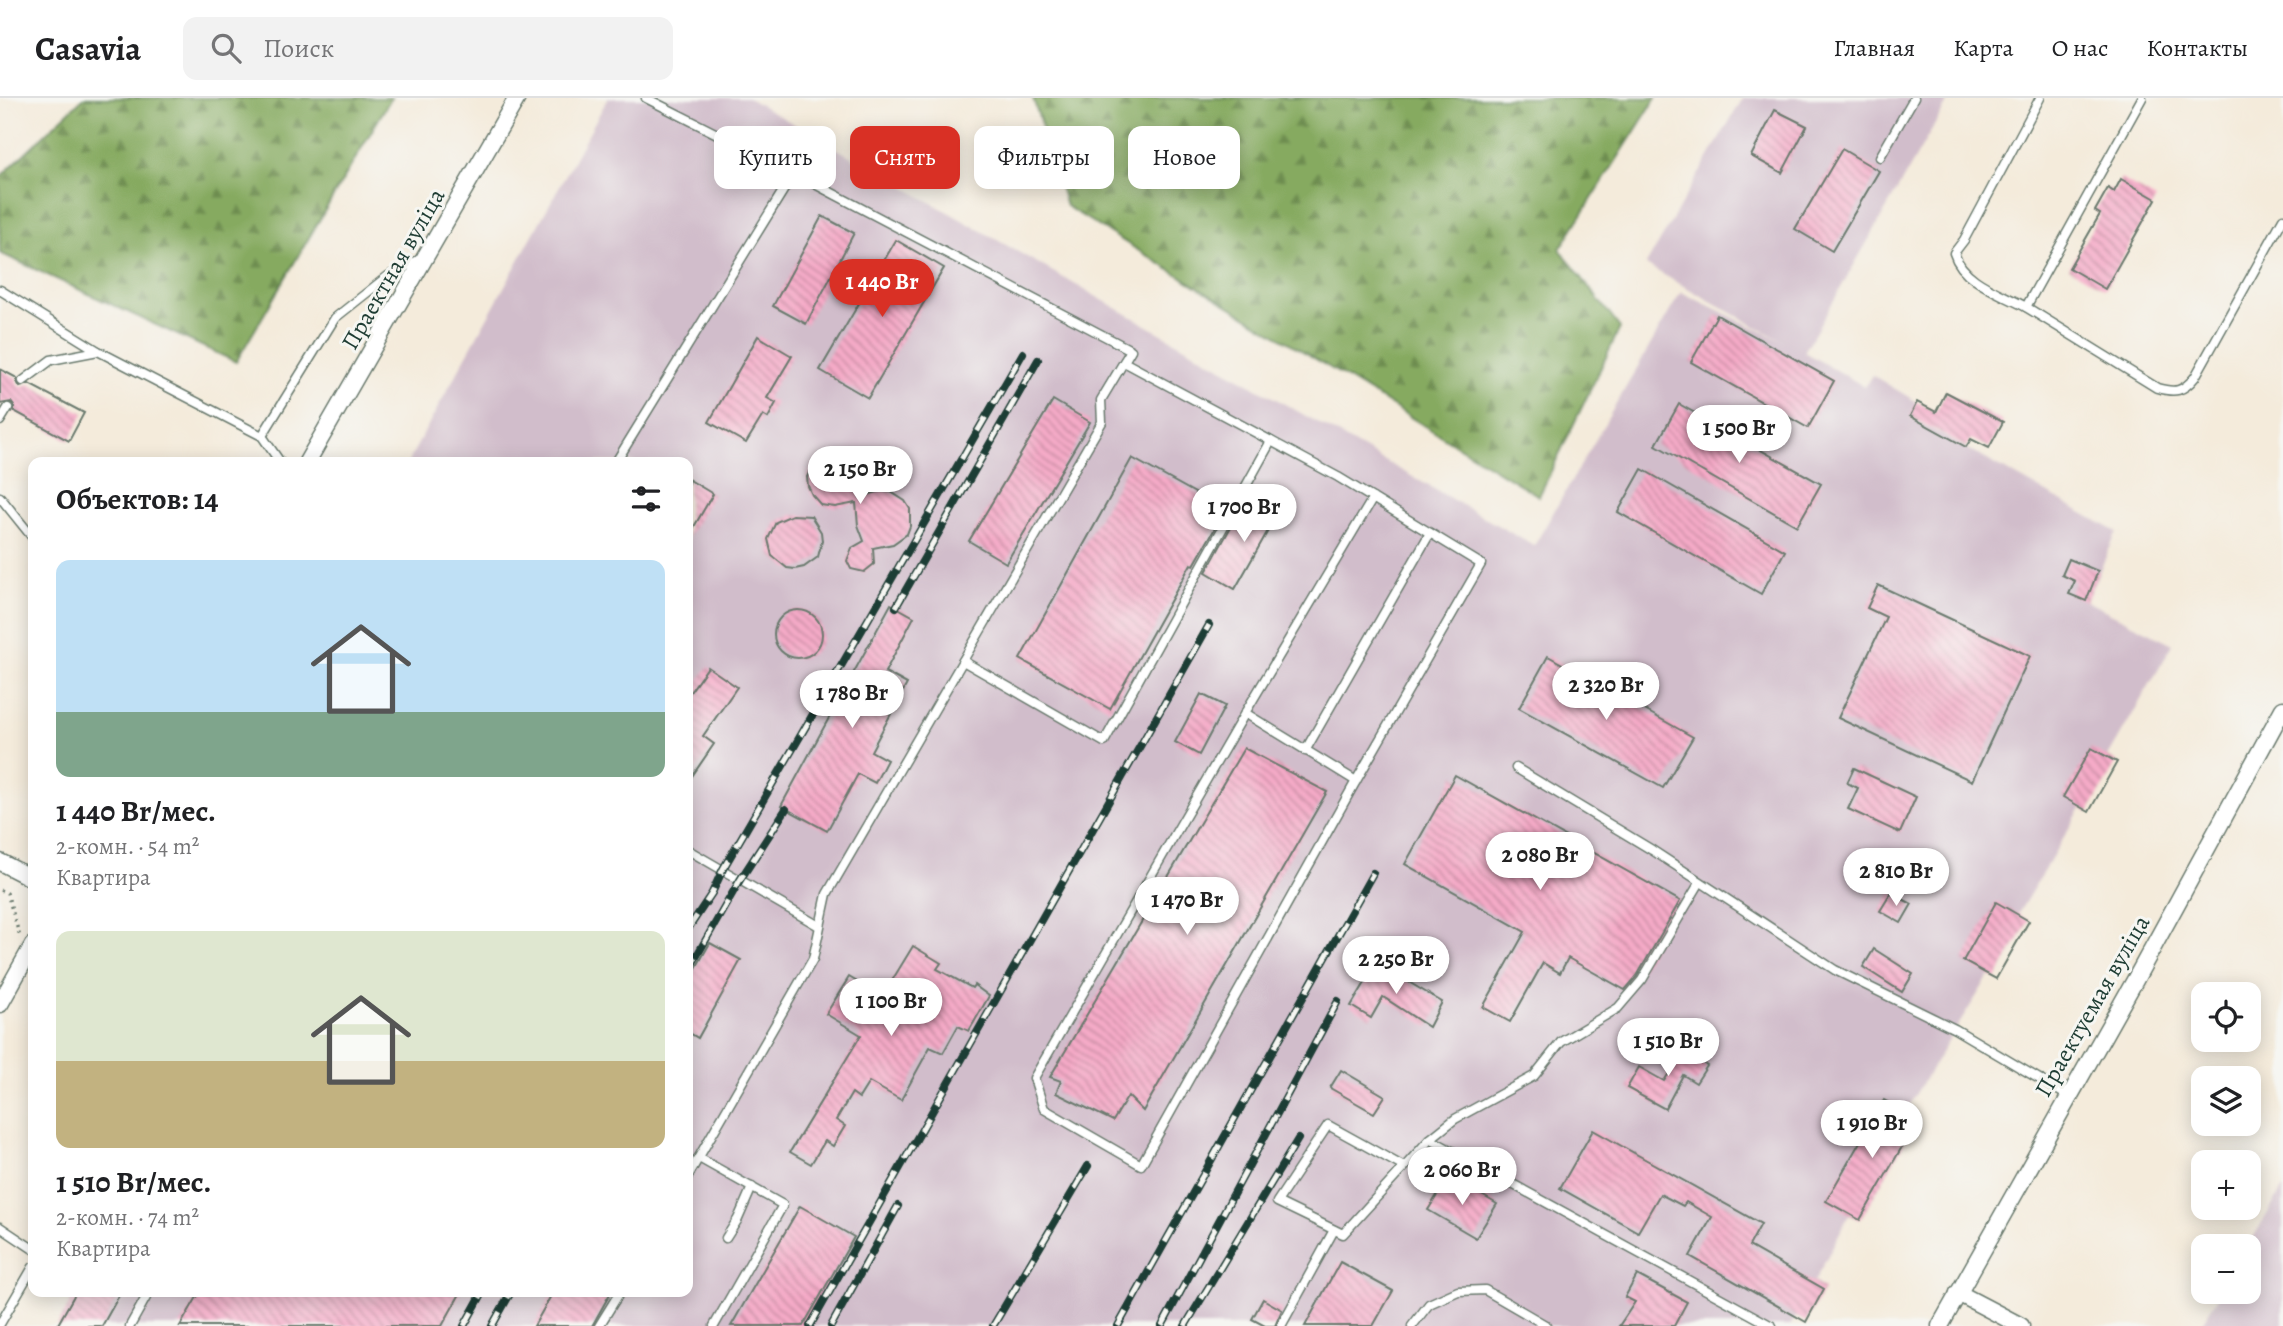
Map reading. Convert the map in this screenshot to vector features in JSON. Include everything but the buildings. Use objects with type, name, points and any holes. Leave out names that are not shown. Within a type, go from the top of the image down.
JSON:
[{"type":"street","name":"Праектная вуліца","points":[[310,457],[517,98]]},
{"type":"street","name":"Праектуемая вуліца","points":[[1940,1326],[2067,1096],[2134,982],[2283,709]]},
{"type":"street","points":[[0,862],[28,876]]},
{"type":"street","points":[[0,1004],[28,954]]},
{"type":"street","points":[[1958,1293],[2021,1326]]},
{"type":"lane","points":[[646,98],[714,132]]},
{"type":"lane","points":[[1880,157],[1914,98]]},
{"type":"lane","points":[[2040,98],[1964,240],[1954,253],[1958,266],[1976,280],[2026,307],[2157,388],[2174,392],[2185,389],[2195,377],[2283,219]]},
{"type":"lane","points":[[2026,307],[2142,98]]},
{"type":"lane","points":[[619,457],[784,189]]},
{"type":"lane","points":[[693,1168],[813,959],[827,894],[1102,422],[1101,400],[1131,350],[824,189]]},
{"type":"lane","points":[[262,436],[335,318],[388,276],[428,255]]},
{"type":"lane","points":[[0,290],[98,351],[262,436],[277,457]]},
{"type":"lane","points":[[23,381],[51,360],[98,351]]},
{"type":"lane","points":[[1124,362],[1373,498],[1480,564],[1141,1165],[1044,1109],[1034,1078],[1373,498]]},
{"type":"lane","points":[[0,421],[8,408]]},
{"type":"lane","points":[[963,661],[1104,742],[1271,441]]},
{"type":"lane","points":[[0,497],[28,532]]},
{"type":"lane","points":[[1305,751],[1430,533]]},
{"type":"lane","points":[[1245,713],[1356,781]]},
{"type":"lane","points":[[1516,768],[1700,881],[1835,970],[1955,1029],[2067,1096]]},
{"type":"lane","points":[[693,853],[819,926]]},
{"type":"lane","points":[[1404,1167],[1328,1125],[1277,1202],[1343,1234],[1430,1139],[1455,1119],[1534,1076],[1561,1042],[1618,1008],[1642,980],[1700,881]]},
{"type":"lane","points":[[1430,1139],[1772,1326]]},
{"type":"lane","points":[[699,1158],[783,1205],[714,1326]]},
{"type":"lane","points":[[726,1238],[752,1187]]},
{"type":"lane","points":[[0,1227],[28,1245]]},
{"type":"lane","points":[[1281,1326],[1334,1230]]},
{"type":"lane","points":[[0,1324],[28,1276]]},
{"type":"lane","points":[[1412,1326],[1429,1304],[1458,1291],[1485,1290],[1547,1326]]},
{"type":"lane","points":[[130,1326],[146,1297]]},
{"type":"lane","points":[[599,1326],[617,1297]]},
{"type":"path","points":[[0,890],[7,893],[21,935],[14,947]]},
{"type":"shaded area","points":[[608,98],[748,98],[797,126],[714,126],[714,189],[836,189],[836,148],[850,156],[850,189],[908,189],[1534,546],[1681,292],[1784,342],[1646,265],[1743,98],[1950,98],[1804,352],[1865,387],[1872,375],[1917,402],[1910,417],[2117,532],[2086,601],[2173,644],[2108,757],[2089,812],[2081,808],[2018,914],[2029,921],[1996,979],[1989,976],[1905,1111],[1918,1119],[1860,1220],[1849,1215],[1814,1282],[1824,1289],[1806,1322],[1796,1317],[1790,1326],[57,1326],[73,1297],[693,1297],[693,457],[411,457]]},
{"type":"shaded area","points":[[2283,1188],[2283,1326],[2200,1326],[2214,1304],[2261,1304],[2261,1234],[2255,1234]]},
{"type":"green space","points":[[83,98],[391,98],[236,362],[0,253],[0,177]]},
{"type":"green space","points":[[1033,98],[1656,98],[1560,249],[1620,328],[1539,496],[1066,206],[1061,189],[1114,189],[1114,126],[1042,126]]},
{"type":"railway","points":[[693,922],[712,893],[723,869],[1023,353]]},
{"type":"railway","points":[[896,607],[1038,360]]},
{"type":"railway","points":[[810,1326],[1209,625]]},
{"type":"railway","points":[[693,962],[740,880],[786,809]]},
{"type":"railway","points":[[1118,1326],[1373,873]]},
{"type":"railway","points":[[1162,1326],[1338,1001]]},
{"type":"railway","points":[[1185,1326],[1298,1139]]},
{"type":"railway","points":[[993,1326],[1088,1166]]},
{"type":"railway","points":[[831,1326],[898,1206]]},
{"type":"railway","points":[[464,1326],[480,1297]]},
{"type":"railway","points":[[492,1326],[508,1297]]}]
